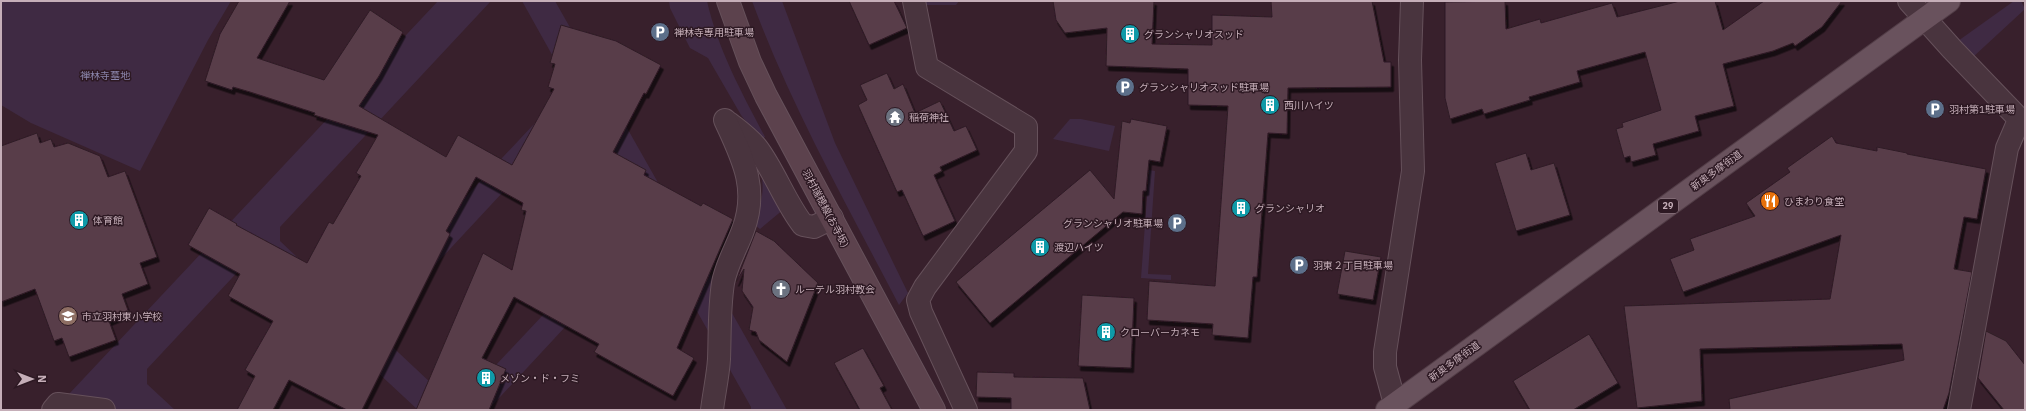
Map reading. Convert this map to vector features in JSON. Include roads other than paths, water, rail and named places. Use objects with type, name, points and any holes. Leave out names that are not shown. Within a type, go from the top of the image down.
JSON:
[{"type":"main road","name":"羽村瑞穂線(お寺坂)","points":[[728,1],[750,62],[766,96],[934,410]]},
{"type":"main road","name":"新奥多摩街道","points":[[1391,407],[1949,1]]},
{"type":"street","points":[[914,1],[927,67],[1026,127],[1026,151],[925,287],[918,300],[921,312],[966,410]]},
{"type":"street","points":[[1391,407],[1385,367],[1385,352],[1413,171],[1410,60],[1412,1]]},
{"type":"street","points":[[1909,1],[1924,19],[2022,122],[2007,148],[1959,410]]},
{"type":"street","points":[[712,410],[719,360],[719,312],[723,279],[744,228],[749,208],[750,188],[745,164],[725,120],[745,135],[757,148],[795,215],[803,226],[814,227],[832,218]]},
{"type":"street","points":[[53,410],[58,404],[104,410]]},
{"type":"place","name":"禅林寺専用駐車場","points":[[660,32]]},
{"type":"place","name":"グランシャリオスッド","points":[[1130,34]]},
{"type":"place","name":"グランシャリオスッド駐車場","points":[[1125,87]]},
{"type":"place","name":"西川ハイツ","points":[[1270,105]]},
{"type":"place","name":"羽村第1駐車場","points":[[1935,109]]},
{"type":"place","name":"稲荷神社","points":[[895,117]]},
{"type":"place","name":"ひまわり食堂","points":[[1770,201]]},
{"type":"place","name":"グランシャリオ","points":[[1241,208]]},
{"type":"place","name":"体育館","points":[[79,220]]},
{"type":"place","name":"グランシャリオ駐車場","points":[[1177,223]]},
{"type":"place","name":"渡辺ハイツ","points":[[1040,247]]},
{"type":"place","name":"羽東２丁目駐車場","points":[[1299,265]]},
{"type":"place","name":"ルーテル羽村教会","points":[[781,289]]},
{"type":"place","name":"市立羽村東小学校","points":[[68,316]]},
{"type":"place","name":"クローバーカネモ","points":[[1106,332]]},
{"type":"place","name":"メゾン・ド・フミ","points":[[486,378]]},
{"type":"park label","name":"禅林寺墓地","points":[[105,75]]}]
